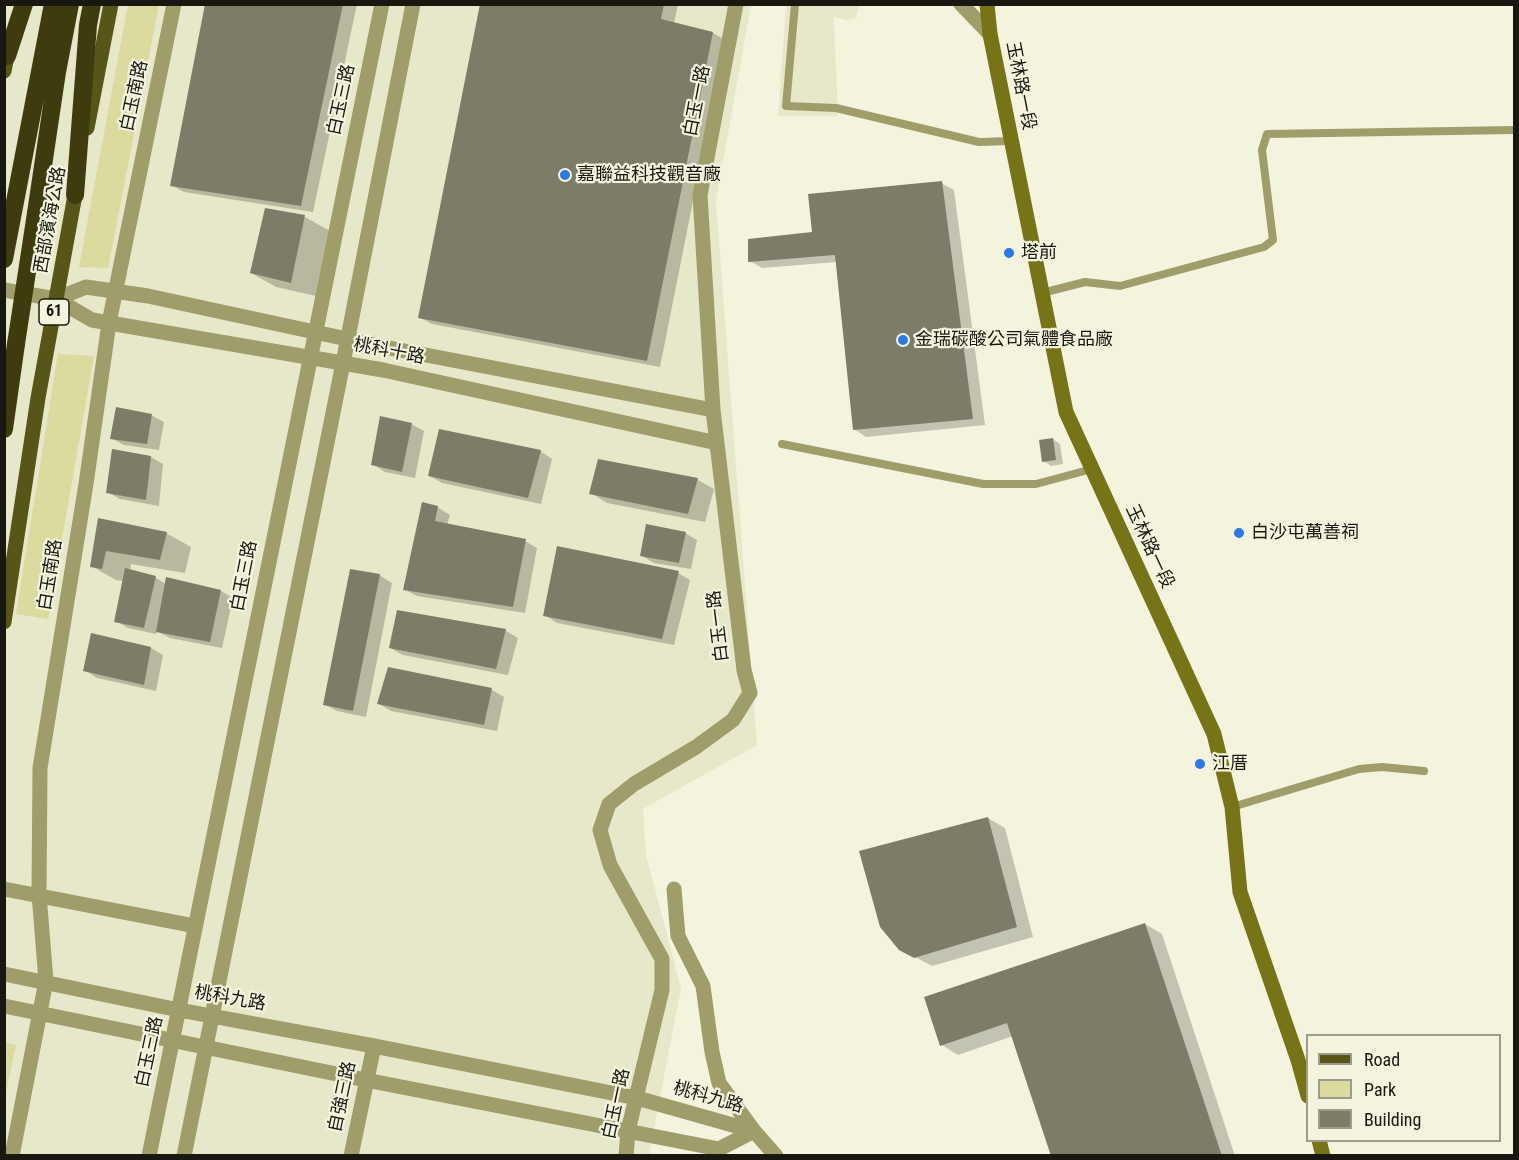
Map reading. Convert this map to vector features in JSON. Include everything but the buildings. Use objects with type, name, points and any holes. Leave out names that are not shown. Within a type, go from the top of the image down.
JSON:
[{"type":"highway","points":[[6,63],[24,4]]},
{"type":"highway","points":[[4,259],[53,4]]},
{"type":"highway","name":"61","points":[[4,429],[57,72],[70,4]]},
{"type":"highway","points":[[75,195],[88,25],[92,4]]},
{"type":"main road","points":[[6,63],[16,4]]},
{"type":"main road","name":"西部濱海公路","points":[[4,622],[38,398],[111,4]]},
{"type":"street","name":"白玉南路","points":[[12,1155],[46,981],[39,894],[40,768],[86,484],[109,323],[174,4]]},
{"type":"street","name":"白玉三路","points":[[149,1155],[382,4]]},
{"type":"street","points":[[184,1155],[413,4]]},
{"type":"street","name":"白玉一路","points":[[626,1155],[628,1131],[662,990],[662,959],[610,865],[600,830],[609,804],[634,784],[696,747],[733,720],[750,693],[744,670],[713,410],[700,195],[736,4]]},
{"type":"street","points":[[961,4],[990,34]]},
{"type":"street","name":"玉林路一段","points":[[987,4],[990,34],[1066,412],[1214,734],[1232,807],[1240,892],[1306,1089]]},
{"type":"street","name":"桃科十路","points":[[56,299],[86,287],[148,296],[347,339],[713,410]]},
{"type":"street","name":"桃科十路","points":[[4,290],[56,299],[92,320],[394,372],[717,443]]},
{"type":"street","points":[[674,888],[678,936],[703,986],[712,1052],[719,1083],[754,1131],[776,1155]]},
{"type":"street","points":[[4,889],[195,926]]},
{"type":"street","name":"桃科九路","points":[[4,974],[637,1098],[754,1131]]},
{"type":"street","name":"桃科九路","points":[[4,1006],[718,1149],[754,1131]]},
{"type":"street","name":"自強三路","points":[[351,1155],[374,1046]]},
{"type":"lane","points":[[795,4],[786,106],[836,108],[979,142],[1011,141]]},
{"type":"lane","points":[[1042,293],[1085,282],[1120,286],[1263,247],[1273,240],[1262,150],[1267,134],[1515,130]]},
{"type":"lane","points":[[782,444],[983,484],[1036,484],[1092,469]]},
{"type":"lane","points":[[1232,807],[1359,769],[1382,767],[1424,771]]},
{"type":"shaded area","points":[[5,5],[751,5],[716,201],[757,745],[643,809],[646,855],[681,988],[649,1155],[5,1156]]},
{"type":"shaded area","points":[[786,5],[859,5],[856,18],[847,20],[834,17],[838,116],[778,116]]},
{"type":"green space","points":[[128,5],[159,5],[108,268],[79,267]]},
{"type":"green space","points":[[58,354],[94,356],[48,619],[16,614]]},
{"type":"green space","points":[[4,1042],[16,1045],[5,1097]]},
{"type":"place","name":"嘉聯益科技觀音廠","points":[[565,175]]},
{"type":"place","name":"塔前","points":[[1009,253]]},
{"type":"place","name":"金瑞碳酸公司氣體食品廠","points":[[903,340]]},
{"type":"place","name":"白沙屯萬善祠","points":[[1239,533]]},
{"type":"place","name":"江厝","points":[[1200,764]]}]
